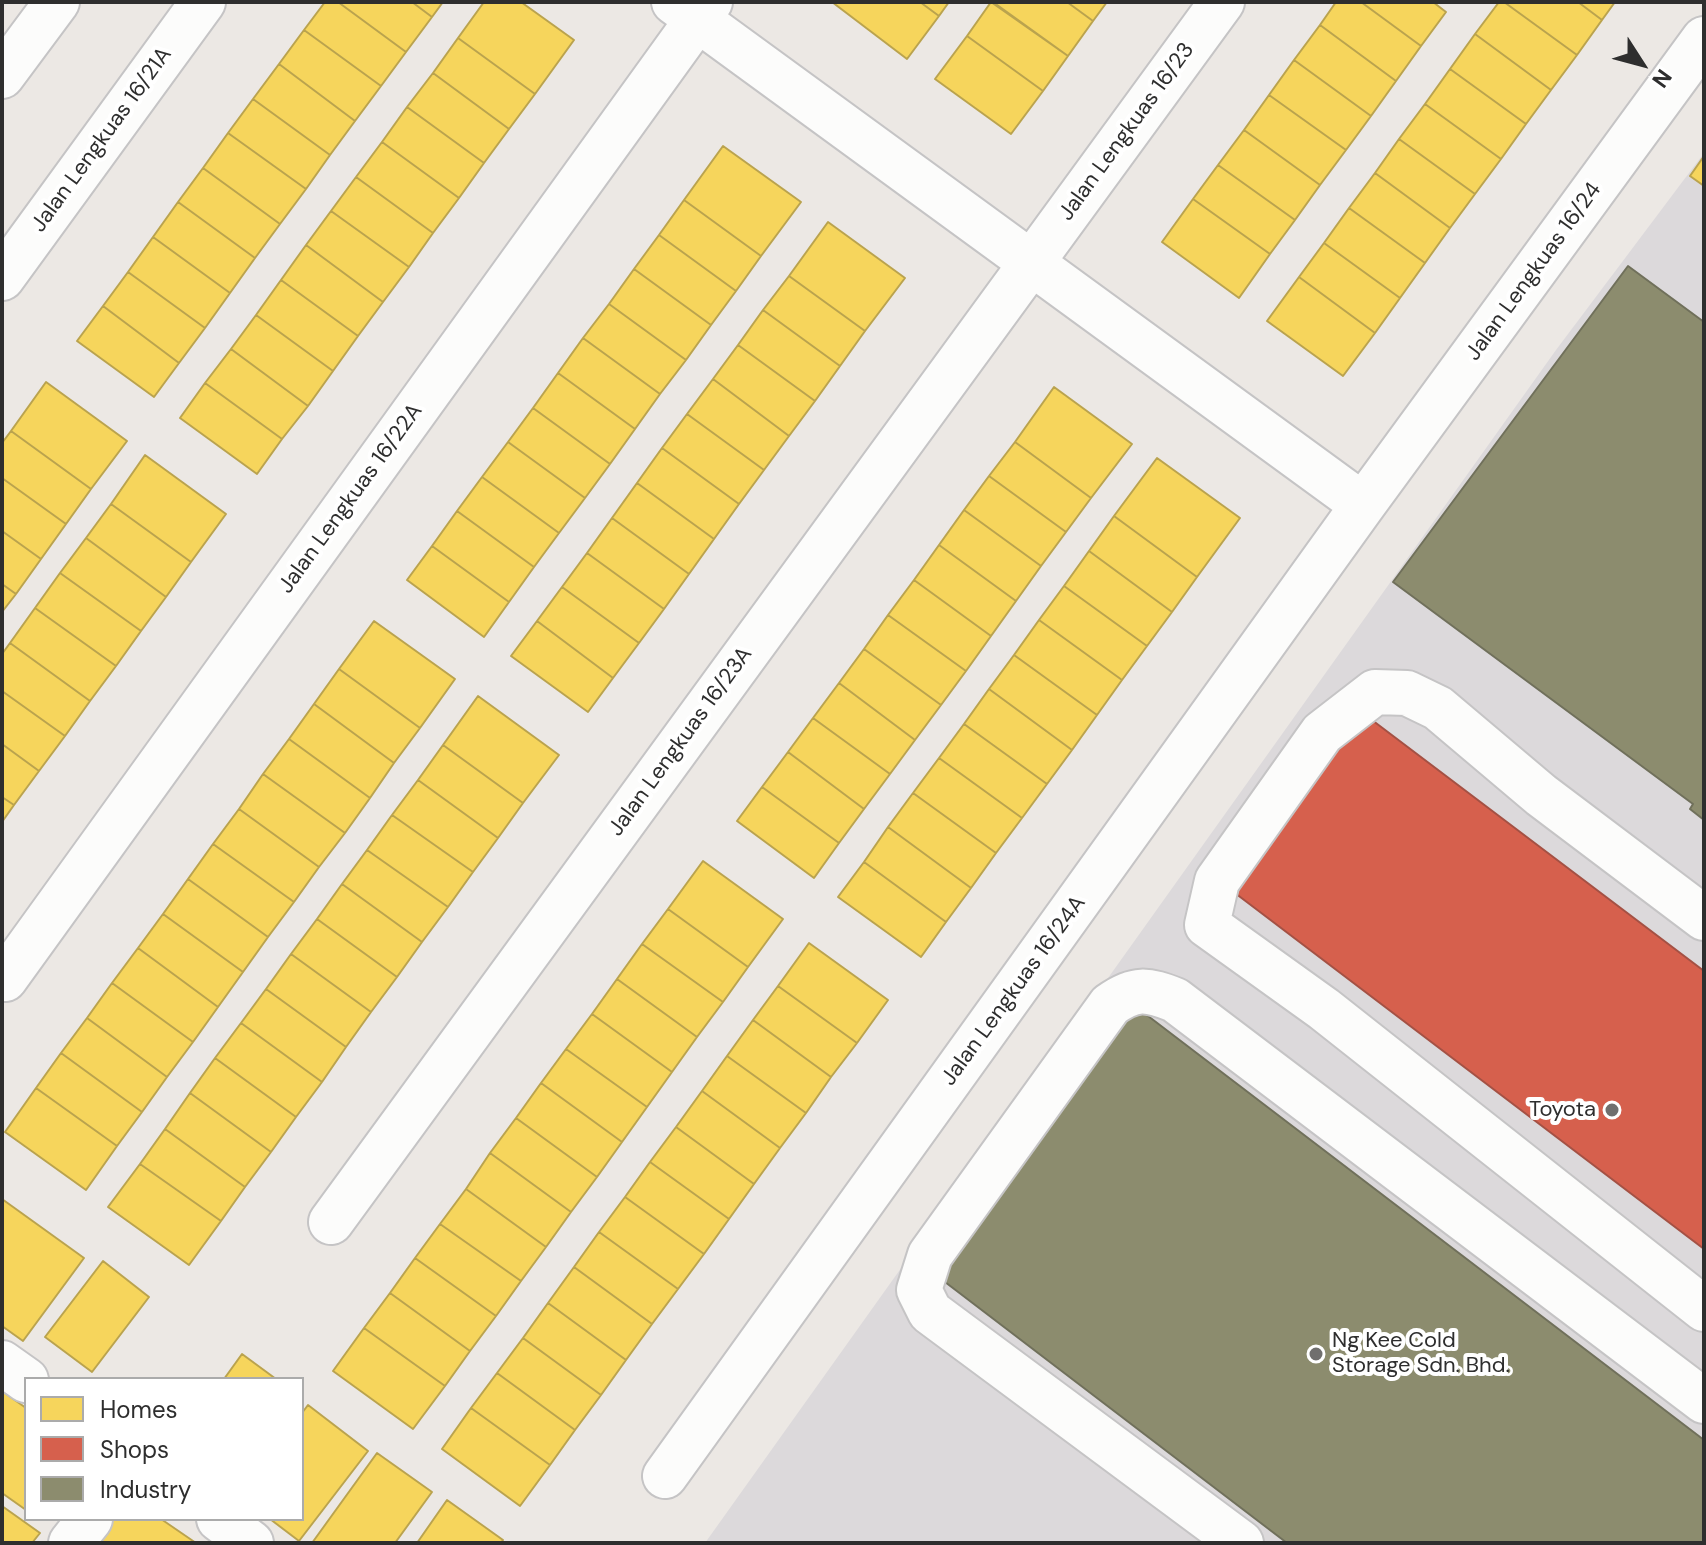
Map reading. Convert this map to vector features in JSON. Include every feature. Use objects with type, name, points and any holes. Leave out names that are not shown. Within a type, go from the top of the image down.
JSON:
[{"type":"street","points":[[2,76],[57,2]]},
{"type":"street","name":"Jalan Lengkuas 16/21A","points":[[2,278],[203,2]]},
{"type":"street","name":"Jalan Lengkuas 16/23","points":[[1031,263],[1222,2]]},
{"type":"street","points":[[694,8],[1031,263],[1363,505]]},
{"type":"street","name":"Jalan Lengkuas 16/22A","points":[[5,979],[694,8]]},
{"type":"street","name":"Jalan Lengkuas 16/24","points":[[1363,505],[1704,39]]},
{"type":"street","name":"Jalan Lengkuas 16/23A","points":[[331,1222],[1031,263]]},
{"type":"street","name":"Jalan Lengkuas 16/24A","points":[[665,1476],[1363,505]]},
{"type":"street","points":[[1704,918],[1541,795],[1438,708],[1407,693],[1375,692],[1322,733],[1217,881],[1207,925],[1324,1009],[1704,1309]]},
{"type":"street","points":[[1241,1543],[930,1312],[919,1290],[930,1255],[1110,1005],[1127,993],[1146,989],[1175,1000],[1704,1401]]},
{"type":"street","points":[[2,1363],[24,1379]]},
{"type":"street","points":[[71,1543],[88,1521]]},
{"type":"street","points":[[222,1521],[251,1543]]},
{"type":"shaded area","points":[[1704,153],[1704,1543],[705,1543],[1556,350]]},
{"type":"building: Homes","points":[[325,2],[338,2],[406,52],[381,86],[304,30]]},
{"type":"building: Homes","points":[[338,2],[412,2],[432,17],[406,52]]},
{"type":"building: Homes","points":[[412,2],[443,2],[432,17]]},
{"type":"building: Homes","points":[[484,2],[521,2],[574,40],[535,94],[458,38]]},
{"type":"building: Homes","points":[[832,2],[920,2],[939,16],[907,59]]},
{"type":"building: Homes","points":[[920,2],[949,2],[939,16]]},
{"type":"building: Homes","points":[[991,2],[1068,56],[1043,91],[967,36]]},
{"type":"building: Homes","points":[[993,2],[1067,2],[1093,21],[1068,56]]},
{"type":"building: Homes","points":[[1067,2],[1107,2],[1093,21]]},
{"type":"building: Homes","points":[[1336,2],[1361,2],[1421,46],[1396,81],[1320,25]]},
{"type":"building: Homes","points":[[1361,2],[1433,2],[1446,12],[1421,46]]},
{"type":"building: Homes","points":[[1499,2],[1504,2],[1577,55],[1551,90],[1475,34]]},
{"type":"building: Homes","points":[[1504,2],[1578,2],[1602,20],[1577,55]]},
{"type":"building: Homes","points":[[1578,2],[1615,2],[1602,20]]},
{"type":"building: Homes","points":[[1320,25],[1396,81],[1371,116],[1294,60]]},
{"type":"building: Homes","points":[[304,30],[381,86],[355,121],[279,64]]},
{"type":"building: Homes","points":[[1475,34],[1551,90],[1526,124],[1450,69]]},
{"type":"building: Homes","points":[[967,36],[1043,91],[1011,134],[935,79]]},
{"type":"building: Homes","points":[[458,38],[535,94],[509,129],[433,73]]},
{"type":"building: Homes","points":[[1294,60],[1371,116],[1346,150],[1269,95]]},
{"type":"building: Homes","points":[[279,64],[355,121],[330,155],[253,99]]},
{"type":"building: Homes","points":[[1450,69],[1526,124],[1501,159],[1425,104]]},
{"type":"building: Homes","points":[[433,73],[509,129],[484,163],[407,107]]},
{"type":"building: Homes","points":[[1269,95],[1346,150],[1320,185],[1244,130]]},
{"type":"building: Homes","points":[[253,99],[330,155],[306,189],[228,133]]},
{"type":"building: Homes","points":[[1425,104],[1501,159],[1475,194],[1399,139]]},
{"type":"building: Homes","points":[[407,107],[484,163],[459,198],[382,142]]},
{"type":"building: Homes","points":[[1244,130],[1320,185],[1295,220],[1218,165]]},
{"type":"building: Homes","points":[[228,133],[306,189],[280,224],[203,168]]},
{"type":"building: Homes","points":[[1399,139],[1475,194],[1450,228],[1375,173]]},
{"type":"building: Homes","points":[[382,142],[459,198],[433,233],[356,177]]},
{"type":"building: Homes","points":[[723,146],[801,202],[761,256],[684,200]]},
{"type":"building: Homes","points":[[1704,156],[1704,186],[1690,176]]},
{"type":"building: Homes","points":[[1218,165],[1295,220],[1270,254],[1193,199]]},
{"type":"building: Homes","points":[[203,168],[280,224],[255,258],[178,202]]},
{"type":"building: Homes","points":[[1375,173],[1450,228],[1425,263],[1349,208]]},
{"type":"building: Homes","points":[[356,177],[433,233],[409,267],[331,211]]},
{"type":"building: Homes","points":[[1193,199],[1270,254],[1239,298],[1162,242]]},
{"type":"building: Homes","points":[[684,200],[761,256],[736,291],[659,235]]},
{"type":"building: Homes","points":[[178,202],[255,258],[230,293],[153,237]]},
{"type":"building: Homes","points":[[1349,208],[1425,263],[1400,298],[1324,243]]},
{"type":"building: Homes","points":[[331,211],[409,267],[383,302],[306,245]]},
{"type":"building: Homes","points":[[828,222],[905,278],[865,331],[789,276]]},
{"type":"building: Homes","points":[[659,235],[736,291],[711,325],[634,269]]},
{"type":"building: Homes","points":[[153,237],[230,293],[205,328],[128,272]]},
{"type":"building: Homes","points":[[1324,243],[1400,298],[1375,333],[1299,277]]},
{"type":"building: Homes","points":[[306,245],[383,302],[358,336],[281,280]]},
{"type":"building: Homes","points":[[634,269],[711,325],[686,360],[609,304]]},
{"type":"building: Homes","points":[[128,272],[205,328],[179,363],[103,306]]},
{"type":"building: Homes","points":[[789,276],[865,331],[840,366],[763,310]]},
{"type":"building: Homes","points":[[1299,277],[1375,333],[1343,376],[1267,321]]},
{"type":"building: Homes","points":[[281,280],[358,336],[333,371],[256,315]]},
{"type":"building: Homes","points":[[609,304],[686,360],[660,394],[583,338]]},
{"type":"building: Homes","points":[[103,306],[179,363],[154,397],[77,341]]},
{"type":"building: Homes","points":[[763,310],[840,366],[815,401],[738,345]]},
{"type":"building: Homes","points":[[256,315],[333,371],[308,406],[231,349]]},
{"type":"building: Homes","points":[[583,338],[660,394],[635,429],[558,373]]},
{"type":"building: Homes","points":[[738,345],[815,401],[789,436],[713,379]]},
{"type":"building: Homes","points":[[231,349],[308,406],[282,439],[205,383]]},
{"type":"building: Homes","points":[[558,373],[635,429],[610,464],[533,408]]},
{"type":"building: Homes","points":[[713,379],[789,436],[764,470],[687,414]]},
{"type":"building: Homes","points":[[46,382],[127,441],[91,489],[11,431]]},
{"type":"building: Homes","points":[[205,383],[282,439],[257,474],[180,418]]},
{"type":"building: Homes","points":[[1054,387],[1132,444],[1091,498],[1015,442]]},
{"type":"building: Homes","points":[[533,408],[610,464],[585,498],[508,442]]},
{"type":"building: Homes","points":[[687,414],[764,470],[739,504],[662,448]]},
{"type":"building: Homes","points":[[11,431],[91,489],[66,524],[2,478],[2,443]]},
{"type":"building: Homes","points":[[508,442],[585,498],[559,533],[482,477]]},
{"type":"building: Homes","points":[[1015,442],[1091,498],[1066,532],[989,476]]},
{"type":"building: Homes","points":[[662,448],[739,504],[714,539],[637,483]]},
{"type":"building: Homes","points":[[145,455],[226,514],[191,562],[111,504]]},
{"type":"building: Homes","points":[[1157,458],[1240,518],[1197,577],[1114,516]]},
{"type":"building: Homes","points":[[989,476],[1066,532],[1041,566],[964,510]]},
{"type":"building: Homes","points":[[482,477],[559,533],[534,567],[457,511]]},
{"type":"building: Homes","points":[[2,478],[66,524],[41,559],[2,531]]},
{"type":"building: Homes","points":[[637,483],[714,539],[689,574],[612,518]]},
{"type":"building: Homes","points":[[111,504],[191,562],[166,597],[86,538]]},
{"type":"building: Homes","points":[[964,510],[1041,566],[1016,601],[939,545]]},
{"type":"building: Homes","points":[[457,511],[534,567],[509,602],[432,546]]},
{"type":"building: Homes","points":[[1114,516],[1197,577],[1172,612],[1089,551]]},
{"type":"building: Homes","points":[[612,518],[689,574],[664,609],[587,553]]},
{"type":"building: Homes","points":[[2,531],[41,559],[16,594],[2,584]]},
{"type":"building: Homes","points":[[86,538],[166,597],[141,631],[60,573]]},
{"type":"building: Homes","points":[[939,545],[1016,601],[991,636],[914,580]]},
{"type":"building: Homes","points":[[432,546],[509,602],[484,637],[407,580]]},
{"type":"building: Homes","points":[[1089,551],[1172,612],[1147,646],[1064,586]]},
{"type":"building: Homes","points":[[587,553],[664,609],[639,643],[562,587]]},
{"type":"building: Homes","points":[[60,573],[141,631],[116,666],[35,608]]},
{"type":"building: Homes","points":[[914,580],[991,636],[966,671],[888,615]]},
{"type":"building: Homes","points":[[2,584],[16,594],[2,612]]},
{"type":"building: Homes","points":[[1064,586],[1147,646],[1122,680],[1039,620]]},
{"type":"building: Homes","points":[[562,587],[639,643],[613,678],[537,621]]},
{"type":"building: Homes","points":[[35,608],[116,666],[90,701],[10,643]]},
{"type":"building: Homes","points":[[888,615],[966,671],[941,705],[864,649]]},
{"type":"building: Homes","points":[[1039,620],[1122,680],[1097,715],[1014,655]]},
{"type":"building: Homes","points":[[374,621],[455,679],[420,728],[339,669]]},
{"type":"building: Homes","points":[[537,621],[613,678],[588,712],[511,656]]},
{"type":"building: Homes","points":[[10,643],[90,701],[65,736],[2,691],[2,654]]},
{"type":"building: Homes","points":[[864,649],[941,705],[915,740],[839,683]]},
{"type":"building: Homes","points":[[1014,655],[1097,715],[1072,750],[989,689]]},
{"type":"building: Homes","points":[[339,669],[420,728],[394,763],[314,704]]},
{"type":"building: Homes","points":[[839,683],[915,740],[890,774],[813,718]]},
{"type":"building: Homes","points":[[989,689],[1072,750],[1047,784],[964,724]]},
{"type":"building: Homes","points":[[2,691],[65,736],[39,771],[2,744]]},
{"type":"building: Homes","points":[[478,696],[559,755],[523,803],[443,745]]},
{"type":"building: Homes","points":[[314,704],[394,763],[370,798],[289,739]]},
{"type":"building: Homes","points":[[813,718],[890,774],[864,809],[788,752]]},
{"type":"building: Homes","points":[[964,724],[1047,784],[1022,818],[939,758]]},
{"type":"building: Homes","points":[[289,739],[370,798],[345,833],[263,774]]},
{"type":"building: Homes","points":[[2,744],[39,771],[14,805],[2,797]]},
{"type":"building: Homes","points":[[443,745],[523,803],[498,838],[418,780]]},
{"type":"building: Homes","points":[[788,752],[864,809],[839,843],[762,787]]},
{"type":"building: Homes","points":[[939,758],[1022,818],[996,853],[913,793]]},
{"type":"building: Homes","points":[[263,774],[345,833],[319,867],[239,809]]},
{"type":"building: Homes","points":[[418,780],[498,838],[473,872],[392,815]]},
{"type":"building: Homes","points":[[762,787],[839,843],[814,878],[737,821]]},
{"type":"building: Homes","points":[[913,793],[996,853],[971,888],[888,827]]},
{"type":"building: Homes","points":[[2,797],[14,805],[2,822]]},
{"type":"building: Homes","points":[[239,809],[319,867],[294,902],[213,844]]},
{"type":"building: Homes","points":[[392,815],[473,872],[448,907],[367,850]]},
{"type":"building: Homes","points":[[888,827],[971,888],[946,922],[864,862]]},
{"type":"building: Homes","points":[[213,844],[294,902],[268,937],[188,879]]},
{"type":"building: Homes","points":[[367,850],[448,907],[422,942],[342,884]]},
{"type":"building: Homes","points":[[703,861],[783,919],[748,967],[668,909]]},
{"type":"building: Homes","points":[[864,862],[946,922],[921,957],[838,897]]},
{"type":"building: Homes","points":[[188,879],[268,937],[243,972],[163,914]]},
{"type":"building: Homes","points":[[342,884],[422,942],[397,977],[317,919]]},
{"type":"building: Homes","points":[[668,909],[748,967],[723,1002],[642,944]]},
{"type":"building: Homes","points":[[163,914],[243,972],[218,1007],[138,948]]},
{"type":"building: Homes","points":[[317,919],[397,977],[371,1012],[291,954]]},
{"type":"building: Homes","points":[[809,943],[888,1000],[857,1043],[778,986]]},
{"type":"building: Homes","points":[[642,944],[723,1002],[697,1037],[617,979]]},
{"type":"building: Homes","points":[[138,948],[218,1007],[193,1042],[112,983]]},
{"type":"building: Homes","points":[[291,954],[371,1012],[346,1047],[266,989]]},
{"type":"building: Homes","points":[[617,979],[697,1037],[672,1072],[592,1014]]},
{"type":"building: Homes","points":[[112,983],[193,1042],[167,1077],[87,1018]]},
{"type":"building: Homes","points":[[778,986],[857,1043],[831,1077],[753,1020]]},
{"type":"building: Homes","points":[[266,989],[346,1047],[322,1082],[241,1023]]},
{"type":"building: Homes","points":[[592,1014],[672,1072],[647,1107],[566,1049]]},
{"type":"building: Homes","points":[[87,1018],[167,1077],[142,1112],[61,1053]]},
{"type":"building: Homes","points":[[753,1020],[831,1077],[806,1113],[727,1056]]},
{"type":"building: Homes","points":[[241,1023],[322,1082],[296,1117],[215,1058]]},
{"type":"building: Homes","points":[[566,1049],[647,1107],[622,1142],[541,1083]]},
{"type":"building: Homes","points":[[61,1053],[142,1112],[117,1146],[36,1088]]},
{"type":"building: Homes","points":[[727,1056],[806,1113],[780,1148],[702,1091]]},
{"type":"building: Homes","points":[[215,1058],[296,1117],[271,1152],[190,1093]]},
{"type":"building: Homes","points":[[541,1083],[622,1142],[597,1177],[516,1118]]},
{"type":"building: Homes","points":[[36,1088],[117,1146],[86,1190],[5,1132]]},
{"type":"building: Homes","points":[[702,1091],[780,1148],[754,1184],[676,1127]]},
{"type":"building: Homes","points":[[190,1093],[271,1152],[245,1187],[165,1129]]},
{"type":"building: Homes","points":[[516,1118],[597,1177],[571,1212],[490,1153]]},
{"type":"building: Homes","points":[[676,1127],[754,1184],[729,1219],[650,1162]]},
{"type":"building: Homes","points":[[165,1129],[245,1187],[221,1221],[140,1164]]},
{"type":"building: Homes","points":[[490,1153],[571,1212],[546,1247],[466,1189]]},
{"type":"building: Homes","points":[[650,1162],[729,1219],[704,1254],[625,1197]]},
{"type":"building: Homes","points":[[140,1164],[221,1221],[189,1265],[108,1207]]},
{"type":"building: Homes","points":[[466,1189],[546,1247],[521,1281],[440,1224]]},
{"type":"building: Homes","points":[[625,1197],[704,1254],[678,1289],[599,1232]]},
{"type":"building: Homes","points":[[2,1199],[84,1258],[23,1341],[2,1326]]},
{"type":"building: Homes","points":[[440,1224],[521,1281],[496,1316],[415,1258]]},
{"type":"building: Homes","points":[[599,1232],[678,1289],[652,1324],[574,1267]]},
{"type":"building: Homes","points":[[415,1258],[496,1316],[470,1351],[390,1293]]},
{"type":"building: Homes","points":[[103,1261],[149,1297],[92,1372],[45,1337]]},
{"type":"building: Homes","points":[[574,1267],[652,1324],[626,1360],[548,1303]]},
{"type":"building: Homes","points":[[390,1293],[470,1351],[445,1386],[364,1328]]},
{"type":"building: Homes","points":[[548,1303],[626,1360],[601,1395],[523,1338]]},
{"type":"building: Homes","points":[[364,1328],[445,1386],[413,1429],[333,1371]]},
{"type":"building: Homes","points":[[523,1338],[601,1395],[575,1430],[497,1373]]},
{"type":"building: Homes","points":[[242,1354],[273,1377],[225,1377]]},
{"type":"building: Homes","points":[[497,1373],[575,1430],[550,1465],[471,1408]]},
{"type":"building: Homes","points":[[2,1391],[24,1407],[24,1509],[2,1493]]},
{"type":"building: Homes","points":[[308,1405],[368,1451],[299,1541],[273,1521],[304,1521],[304,1410]]},
{"type":"building: Homes","points":[[471,1408],[550,1465],[520,1506],[442,1449]]},
{"type":"building: Homes","points":[[377,1453],[432,1492],[395,1543],[312,1543]]},
{"type":"building: Homes","points":[[447,1500],[503,1540],[501,1543],[417,1543]]},
{"type":"building: Homes","points":[[2,1506],[40,1533],[32,1543],[2,1543]]},
{"type":"building: Homes","points":[[107,1521],[164,1521],[196,1543],[91,1543]]},
{"type":"building: Shops","name":"Toyota","points":[[1364,714],[1704,971],[1704,1249],[1231,890]]},
{"type":"building: Industry","points":[[1628,266],[1704,322],[1704,820],[1690,809],[1693,804],[1393,582]]},
{"type":"building: Industry","name":"Ng Kee Cold Storage Sdn. Bhd.","points":[[1131,1003],[1704,1440],[1704,1543],[1287,1543],[928,1269]]},
{"type":"place","name":"Toyota","points":[[1612,1110]]},
{"type":"place","name":"Ng Kee Cold Storage Sdn. Bhd.","points":[[1316,1354]]}]
